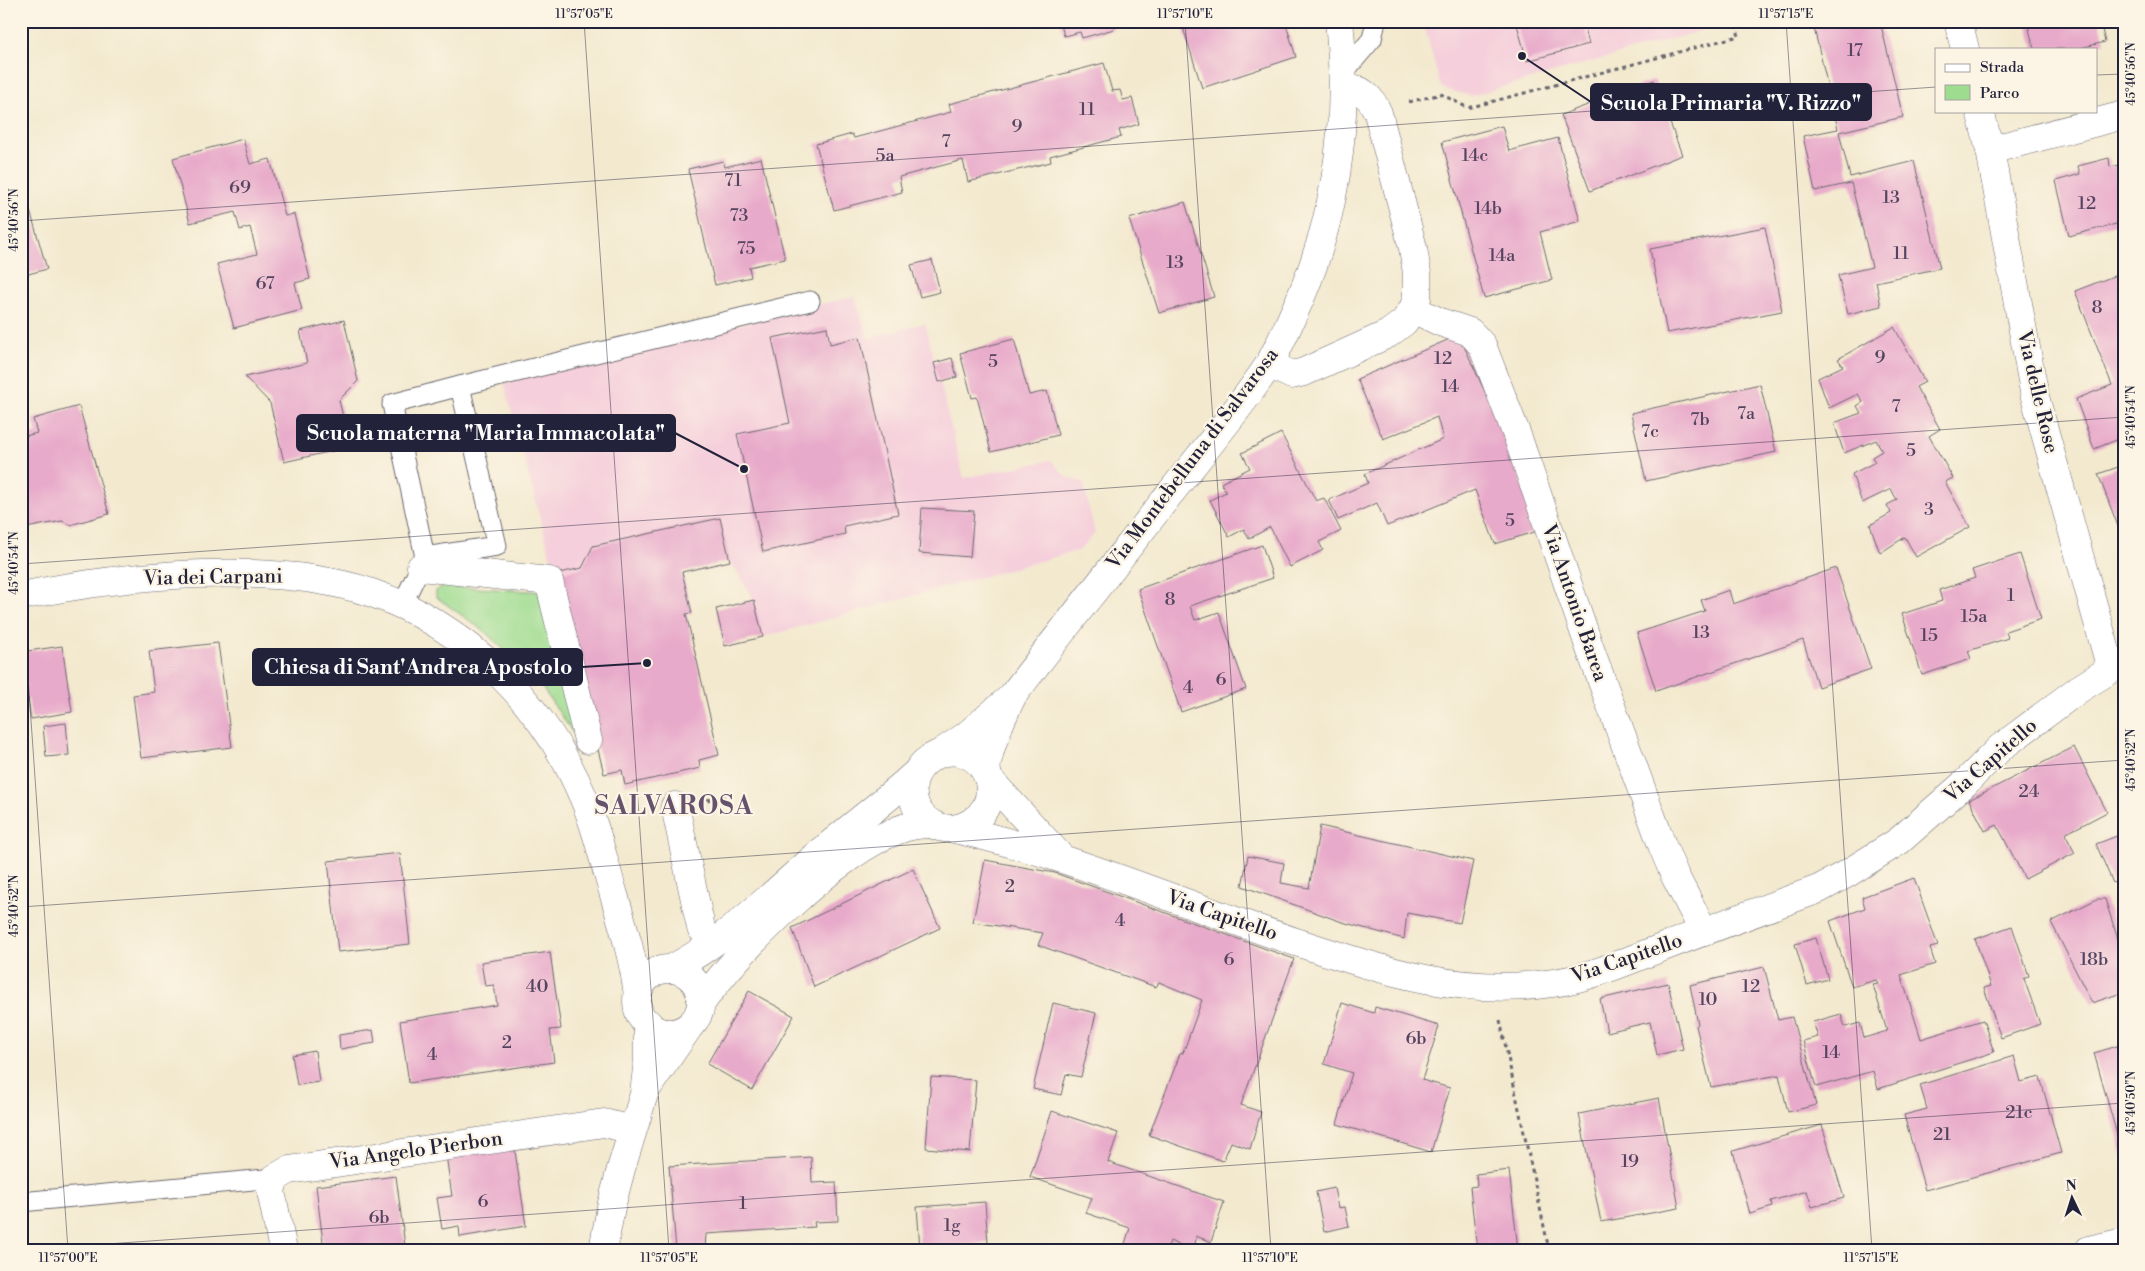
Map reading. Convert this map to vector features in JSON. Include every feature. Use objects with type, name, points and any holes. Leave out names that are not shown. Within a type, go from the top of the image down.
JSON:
[{"type":"street","name":"Via Montebelluna di Salvarosa","points":[[942,752],[966,736],[1013,695],[1269,364],[1300,300],[1324,236],[1339,161],[1343,80],[1339,21]]},
{"type":"street","points":[[1958,21],[1965,48]]},
{"type":"street","points":[[1269,364],[1292,374],[1304,372],[1388,334],[1404,322],[1413,309],[1417,298],[1417,272],[1413,248],[1390,154],[1377,111],[1366,94],[1343,80]]},
{"type":"street","name":"Via delle Rose","points":[[1980,112],[1990,150],[2035,397],[2118,665]]},
{"type":"street","points":[[1990,150],[2124,115]]},
{"type":"street","name":"Via Antonio Barea","points":[[1413,309],[1440,322],[1470,332],[1482,344],[1518,438],[1589,646],[1662,844],[1675,876],[1704,932]]},
{"type":"street","points":[[423,562],[549,582],[588,740]]},
{"type":"street","name":"Via dei Carpani","points":[[21,596],[109,582],[185,576],[245,574],[288,576],[367,592],[402,605],[475,650],[513,687],[540,721],[569,768],[585,801],[632,960],[638,995]]},
{"type":"street","name":"Via Capitello","points":[[944,826],[1038,850],[1259,930],[1387,971],[1428,981],[1494,988],[1565,981],[1620,964],[1819,889],[1875,857],[1899,841],[1931,814],[2000,748],[2079,689],[2118,665]]},
{"type":"street","name":"Via Montebelluna di Salvarosa","points":[[987,776],[993,741],[1013,695]]},
{"type":"street","points":[[668,969],[682,972],[695,982],[700,992],[696,1014],[681,1030],[669,1032],[657,1030],[648,1024],[639,1010],[638,995],[648,978],[652,974],[668,969],[705,950],[729,933],[814,858],[916,773],[931,757],[942,752],[954,751],[975,759],[987,776],[1035,832],[1065,860]]},
{"type":"street","points":[[916,773],[913,784],[913,796],[916,807],[923,816],[944,826]]},
{"type":"street","points":[[644,1094],[723,976],[769,927],[829,873],[868,846],[897,830],[914,825],[944,826],[976,820],[984,811],[990,789],[987,776]]},
{"type":"street","points":[[675,806],[701,928]]},
{"type":"street","name":"Via dei Carpani","points":[[619,913],[644,952],[668,969]]},
{"type":"street","points":[[603,1250],[611,1207],[644,1094],[647,1073],[648,1024]]},
{"type":"street","name":"Via Angelo Pierbon","points":[[275,1178],[289,1170],[604,1124],[632,1130]]},
{"type":"street","points":[[275,1178],[271,1191],[283,1250]]},
{"type":"street","points":[[2089,1250],[2124,1242]]},
{"type":"lane","points":[[1343,80],[1372,39],[1376,21]]},
{"type":"lane","points":[[402,605],[423,562],[392,404],[810,301]]},
{"type":"lane","points":[[423,562],[497,546],[460,386]]},
{"type":"lane","points":[[21,1202],[275,1178]]},
{"type":"path","points":[[1377,111],[1441,94],[1468,108],[1739,36],[1734,21]]},
{"type":"path","points":[[1494,988],[1549,1250]]},
{"type":"shaded area","points":[[1423,21],[1725,21],[1725,24],[1471,96],[1441,88]]},
{"type":"shaded area","points":[[855,296],[868,338],[925,323],[964,478],[1051,460],[1066,477],[1083,482],[1095,533],[1080,550],[763,637],[754,600],[730,561],[720,518],[593,546],[582,568],[555,574],[504,383]]},
{"type":"green space","points":[[443,586],[545,592],[563,669],[532,676],[484,631],[436,597],[436,591]]},
{"type":"green space","points":[[566,681],[575,736],[541,686]]},
{"type":"building","points":[[1060,21],[1112,21],[1114,29],[1082,38],[1080,32],[1064,36]]},
{"type":"building","points":[[1181,21],[1285,21],[1296,57],[1202,88]]},
{"type":"building","points":[[1516,21],[1583,21],[1589,44],[1527,61]]},
{"type":"building","points":[[1824,21],[1880,21],[1903,117],[1839,132],[1850,177],[1914,161],[1940,268],[1876,282],[1881,306],[1848,314],[1838,275],[1872,267],[1851,183],[1815,191],[1803,136],[1838,129],[1813,24]]},
{"type":"building","points":[[2027,21],[2100,21],[2105,42],[2080,48],[2034,48]]},
{"type":"building","points":[[1104,63],[1112,91],[1120,90],[1123,100],[1132,98],[1139,124],[1119,130],[1121,137],[1050,156],[1051,162],[968,182],[963,160],[899,177],[902,192],[834,210],[816,144],[852,134],[854,138],[951,112],[949,104]]},
{"type":"building","points":[[1654,80],[1682,155],[1590,191],[1561,115]]},
{"type":"building","points":[[1502,126],[1509,151],[1558,138],[1580,221],[1540,232],[1552,280],[1484,298],[1442,142]]},
{"type":"building","points":[[243,139],[250,164],[270,159],[285,216],[294,214],[310,279],[295,283],[302,310],[234,328],[217,264],[257,254],[250,227],[240,230],[235,212],[190,223],[173,158]]},
{"type":"building","points":[[761,158],[785,259],[749,267],[751,277],[715,285],[688,169],[723,161],[725,167]]},
{"type":"building","points":[[2109,158],[2110,167],[2124,164],[2124,222],[2069,236],[2056,181],[2080,174],[2078,166]]},
{"type":"building","points":[[21,190],[24,190],[47,269],[21,276]]},
{"type":"building","points":[[1185,202],[1214,297],[1159,313],[1129,219]]},
{"type":"building","points":[[1765,227],[1782,311],[1667,333],[1650,249]]},
{"type":"building","points":[[932,260],[940,292],[920,297],[911,265]]},
{"type":"building","points":[[2124,272],[2124,437],[2094,449],[2076,399],[2112,385],[2075,291]]},
{"type":"building","points":[[344,320],[358,381],[339,400],[350,447],[284,462],[270,403],[245,377],[307,363],[300,331]]},
{"type":"building","points":[[827,327],[830,344],[860,337],[898,514],[844,526],[845,534],[763,552],[737,434],[790,423],[772,338]]},
{"type":"building","points":[[1894,327],[1925,382],[1916,387],[1940,429],[1929,436],[1953,478],[1945,482],[1970,527],[1916,557],[1905,537],[1880,553],[1870,525],[1891,513],[1887,505],[1897,500],[1891,489],[1862,503],[1852,474],[1875,462],[1872,457],[1882,451],[1876,440],[1844,453],[1834,423],[1861,413],[1857,406],[1863,402],[1858,394],[1829,408],[1818,378],[1843,366],[1838,359]]},
{"type":"building","points":[[1459,335],[1507,440],[1538,531],[1495,544],[1475,490],[1387,526],[1377,503],[1338,520],[1329,500],[1368,483],[1365,474],[1443,439],[1437,417],[1383,439],[1357,379]]},
{"type":"building","points":[[1014,339],[1029,395],[1047,391],[1058,435],[991,452],[977,397],[972,398],[960,353]]},
{"type":"building","points":[[952,358],[957,377],[939,382],[934,363]]},
{"type":"building","points":[[1760,384],[1776,452],[1646,481],[1631,413]]},
{"type":"building","points":[[79,406],[109,514],[70,525],[62,521],[21,529],[21,437],[37,433],[33,419]]},
{"type":"building","points":[[1281,433],[1316,501],[1324,498],[1341,531],[1319,542],[1323,550],[1290,567],[1270,527],[1249,539],[1244,529],[1229,537],[1210,500],[1226,492],[1221,483],[1250,468],[1242,453]]},
{"type":"building","points":[[2124,465],[2124,542],[2098,474]]},
{"type":"building","points":[[922,508],[974,511],[970,557],[919,553]]},
{"type":"building","points":[[720,518],[730,561],[682,572],[692,613],[686,614],[719,755],[699,760],[700,768],[625,785],[622,770],[604,774],[555,574],[582,568],[593,546]]},
{"type":"building","points":[[1262,545],[1273,578],[1190,606],[1195,620],[1219,612],[1246,689],[1181,712],[1138,589]]},
{"type":"building","points":[[2020,554],[2041,619],[2006,631],[2008,638],[1968,651],[1971,659],[1922,675],[1902,614],[1942,601],[1939,590],[1975,578],[1972,570]]},
{"type":"building","points":[[1836,568],[1871,669],[1818,687],[1803,640],[1656,691],[1637,633],[1705,611],[1701,600],[1729,590],[1733,604]]},
{"type":"building","points":[[754,600],[763,637],[725,646],[716,609]]},
{"type":"building","points":[[218,643],[232,747],[141,758],[133,695],[154,692],[149,651]]},
{"type":"building","points":[[62,646],[72,712],[31,719],[28,698],[21,699],[21,652]]},
{"type":"building","points":[[66,723],[69,755],[46,757],[43,726]]},
{"type":"building","points":[[2074,747],[2107,812],[2065,834],[2075,853],[2025,879],[1997,825],[1985,831],[1969,800]]},
{"type":"building","points":[[1320,826],[1473,861],[1460,923],[1407,913],[1404,939],[1342,922],[1242,886],[1248,856],[1284,863],[1281,883],[1309,888]]},
{"type":"building","points":[[2117,836],[2124,856],[2124,879],[2113,883],[2096,844]]},
{"type":"building","points":[[400,853],[410,944],[338,952],[328,861]]},
{"type":"building","points":[[985,860],[1055,873],[1294,959],[1241,1105],[1261,1112],[1250,1149],[1231,1142],[1223,1161],[1149,1135],[1180,1054],[1183,1053],[1202,1000],[1159,982],[1156,987],[1038,945],[1043,933],[973,922]]},
{"type":"building","points":[[913,869],[940,928],[814,987],[792,928]]},
{"type":"building","points":[[1914,878],[1938,946],[1930,948],[1935,964],[1901,975],[1921,1039],[1983,1020],[1994,1052],[1878,1089],[1873,1071],[1816,1087],[1803,1041],[1818,1037],[1813,1022],[1841,1014],[1845,1027],[1860,1023],[1864,1038],[1887,1031],[1873,985],[1878,984],[1876,980],[1852,987],[1830,921],[1865,908],[1862,897]]},
{"type":"building","points":[[2097,899],[2105,899],[2124,958],[2124,992],[2092,1003],[2051,922]]},
{"type":"building","points":[[2012,926],[2029,976],[2024,979],[2040,1024],[2001,1038],[1984,988],[1991,986],[1975,939]]},
{"type":"building","points":[[1816,938],[1828,979],[1807,985],[1795,944]]},
{"type":"building","points":[[550,952],[561,1029],[550,1030],[554,1062],[409,1083],[400,1021],[497,1005],[494,985],[485,986],[481,962]]},
{"type":"building","points":[[1764,967],[1778,1020],[1792,1017],[1816,1105],[1788,1112],[1779,1075],[1711,1087],[1696,1026],[1698,1024],[1690,985]]},
{"type":"building","points":[[1668,983],[1683,1049],[1657,1055],[1650,1022],[1607,1032],[1600,999]]},
{"type":"building","points":[[749,991],[794,1016],[752,1090],[707,1064]]},
{"type":"building","points":[[1053,1003],[1096,1013],[1081,1077],[1066,1074],[1061,1095],[1033,1089]]},
{"type":"building","points":[[1342,1003],[1374,1013],[1375,1007],[1439,1026],[1422,1080],[1450,1088],[1431,1152],[1337,1124],[1352,1073],[1324,1064]]},
{"type":"building","points":[[373,1030],[375,1043],[340,1049],[339,1035]]},
{"type":"building","points":[[2124,1044],[2124,1156],[2123,1156],[2094,1053]]},
{"type":"building","points":[[315,1051],[319,1082],[297,1085],[292,1055]]},
{"type":"building","points":[[2014,1056],[2021,1082],[2040,1077],[2061,1153],[1925,1190],[1904,1115],[1927,1109],[1920,1085]]},
{"type":"building","points":[[931,1077],[976,1080],[970,1152],[926,1148]]},
{"type":"building","points":[[1659,1098],[1679,1208],[1601,1222],[1579,1114]]},
{"type":"building","points":[[1052,1111],[1118,1133],[1108,1162],[1224,1202],[1211,1242],[1196,1236],[1195,1250],[1189,1250],[1170,1241],[1167,1250],[1123,1250],[1130,1228],[1086,1213],[1092,1198],[1030,1177]]},
{"type":"building","points":[[1822,1125],[1844,1198],[1812,1207],[1807,1191],[1771,1201],[1772,1207],[1750,1214],[1733,1151]]},
{"type":"building","points":[[514,1144],[526,1226],[460,1237],[459,1226],[442,1229],[437,1198],[452,1196],[446,1155]]},
{"type":"building","points":[[811,1157],[812,1183],[836,1182],[838,1221],[814,1222],[815,1227],[706,1234],[705,1250],[676,1250],[669,1166]]},
{"type":"building","points":[[1509,1170],[1518,1250],[1477,1250],[1470,1187],[1477,1186],[1476,1174]]},
{"type":"building","points":[[396,1176],[405,1246],[379,1250],[324,1250],[316,1186]]},
{"type":"building","points":[[1334,1188],[1338,1208],[1345,1207],[1349,1226],[1324,1232],[1316,1192]]},
{"type":"building","points":[[985,1202],[988,1243],[920,1248],[917,1207]]},
{"type":"place","name":"Scuola Primaria \"V. Rizzo\"","points":[[1522,56]]},
{"type":"place","name":"Scuola materna \"Maria Immacolata\"","points":[[744,469]]},
{"type":"place","name":"Chiesa di Sant'Andrea Apostolo","points":[[647,663]]},
{"type":"district","name":"SALVAROSA","points":[[674,806]]}]
